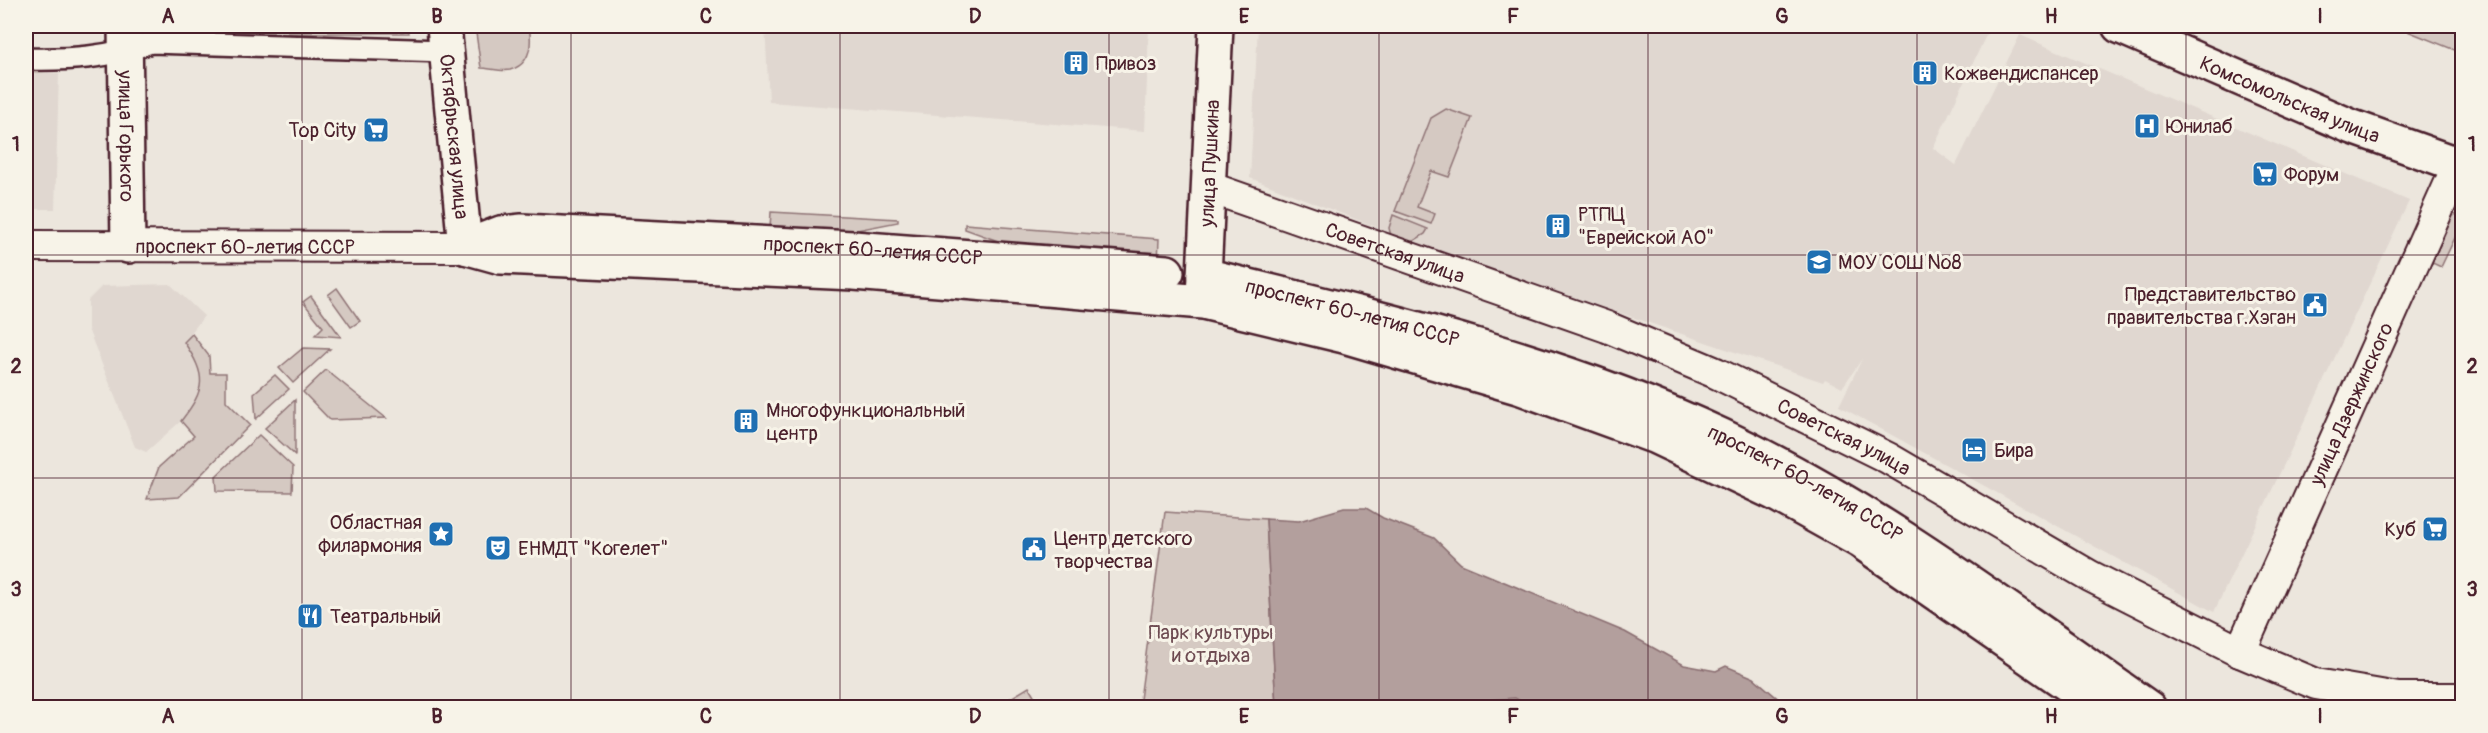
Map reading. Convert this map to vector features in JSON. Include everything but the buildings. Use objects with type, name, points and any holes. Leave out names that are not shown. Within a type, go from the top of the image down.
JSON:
[{"type":"main road","name":"улица Пушкина","points":[[1203,289],[1211,188],[1216,26]]},
{"type":"main road","name":"Комсомольская улица","points":[[2119,26],[2350,126],[2461,162]]},
{"type":"main road","name":"Октябрьская улица","points":[[445,38],[465,247]]},
{"type":"main road","name":"улица Горького","points":[[125,39],[128,246]]},
{"type":"main road","name":"улица Дзержинского","points":[[2240,652],[2461,162]]},
{"type":"main road","name":"Советская улица","points":[[1211,188],[1607,327],[1716,373],[1888,458],[2090,576],[2240,652],[2316,684],[2398,698],[2463,698]]},
{"type":"main road","name":"проспект 60-летия СССР","points":[[465,247],[501,233],[522,231],[853,248],[1167,272],[1203,289],[1344,336],[1521,388],[1656,437],[1774,493],[1860,541],[2102,708]]},
{"type":"main road","name":"проспект 60-летия СССР","points":[[26,246],[465,247],[501,257],[1203,289],[1357,312],[1532,362],[1665,411],[1723,437],[1868,514],[2150,708]]},
{"type":"street","points":[[26,59],[65,60],[125,39],[151,42],[445,38]]},
{"type":"shaded area","points":[[765,26],[1149,26],[1145,131],[769,102]]},
{"type":"shaded area","points":[[1258,26],[1987,26],[1989,29],[1933,148],[1956,165],[2020,35],[2409,201],[2214,612],[1839,406],[1862,359],[1842,388],[1825,379],[1823,382],[1435,250],[1250,178]]},
{"type":"shaded area","points":[[26,73],[59,73],[55,209],[26,209]]},
{"type":"shaded area","points":[[170,284],[204,316],[184,342],[195,358],[202,379],[200,396],[181,421],[146,452],[135,447],[88,329],[88,300],[102,286]]},
{"type":"shaded area","points":[[1344,508],[1366,508],[1383,518],[1434,538],[1461,564],[1625,632],[1684,665],[1716,671],[1726,666],[1754,678],[1788,707],[1534,708],[1515,698],[1389,707],[1276,707],[1266,519],[1299,521]]},
{"type":"green space","points":[[159,26],[408,26],[409,33],[159,33]]},
{"type":"green space","points":[[475,26],[529,26],[530,46],[526,58],[510,70],[481,68]]},
{"type":"green space","points":[[2395,26],[2462,26],[2462,53]]},
{"type":"green space","points":[[1446,109],[1472,118],[1449,177],[1431,171],[1417,207],[1435,214],[1431,224],[1395,211],[1431,118]]},
{"type":"green space","points":[[771,212],[898,219],[898,222],[847,232],[770,228]]},
{"type":"green space","points":[[2452,213],[2462,218],[2462,223],[2441,267],[2428,261]]},
{"type":"green space","points":[[1393,215],[1428,229],[1425,234],[1407,245],[1392,240],[1389,228]]},
{"type":"green space","points":[[965,224],[1159,239],[1158,262],[1009,245],[965,229]]},
{"type":"green space","points":[[337,288],[360,321],[351,327],[328,295]]},
{"type":"green space","points":[[311,296],[341,337],[315,335],[323,327],[303,302]]},
{"type":"green space","points":[[192,334],[209,356],[210,373],[226,373],[226,401],[250,425],[179,497],[147,499],[159,467],[194,436],[181,421],[199,391],[200,374],[197,364],[184,342]]},
{"type":"green space","points":[[303,348],[330,349],[293,383],[279,368]]},
{"type":"green space","points":[[326,370],[386,418],[330,420],[303,392]]},
{"type":"green space","points":[[275,375],[289,389],[256,419],[254,393]]},
{"type":"green space","points":[[295,400],[295,455],[265,428]]},
{"type":"green space","points":[[259,435],[293,467],[292,492],[217,491],[216,476]]},
{"type":"green space","name":"Парк культуры и отдыха","points":[[1165,512],[1266,519],[1276,707],[1139,707]]},
{"type":"green space","points":[[1029,687],[1041,707],[996,707]]},
{"type":"green space","points":[[1515,698],[1534,707],[1389,708]]},
{"type":"place","name":"Привоз","points":[[1076,63]]},
{"type":"place","name":"Кожвендиспансер","points":[[1925,73]]},
{"type":"place","name":"Юнилаб","points":[[2147,126]]},
{"type":"place","name":"Top City","points":[[376,130]]},
{"type":"place","name":"Форум","points":[[2265,174]]},
{"type":"place","name":"РТПЦ \"Еврейской АО\"","points":[[1558,226]]},
{"type":"place","name":"МОУ СОШ №8","points":[[1819,262]]},
{"type":"place","name":"Представительство правительства г.Хэган","points":[[2315,305]]},
{"type":"place","name":"Многофункциональный центр","points":[[746,421]]},
{"type":"place","name":"Бира","points":[[1974,450]]},
{"type":"place","name":"Куб","points":[[2435,529]]},
{"type":"place","name":"Областная филармония","points":[[441,534]]},
{"type":"place","name":"ЕНМДТ \"Когелет\"","points":[[498,548]]},
{"type":"place","name":"Центр детского творчества","points":[[1034,549]]},
{"type":"place","name":"Театральный","points":[[310,616]]}]
